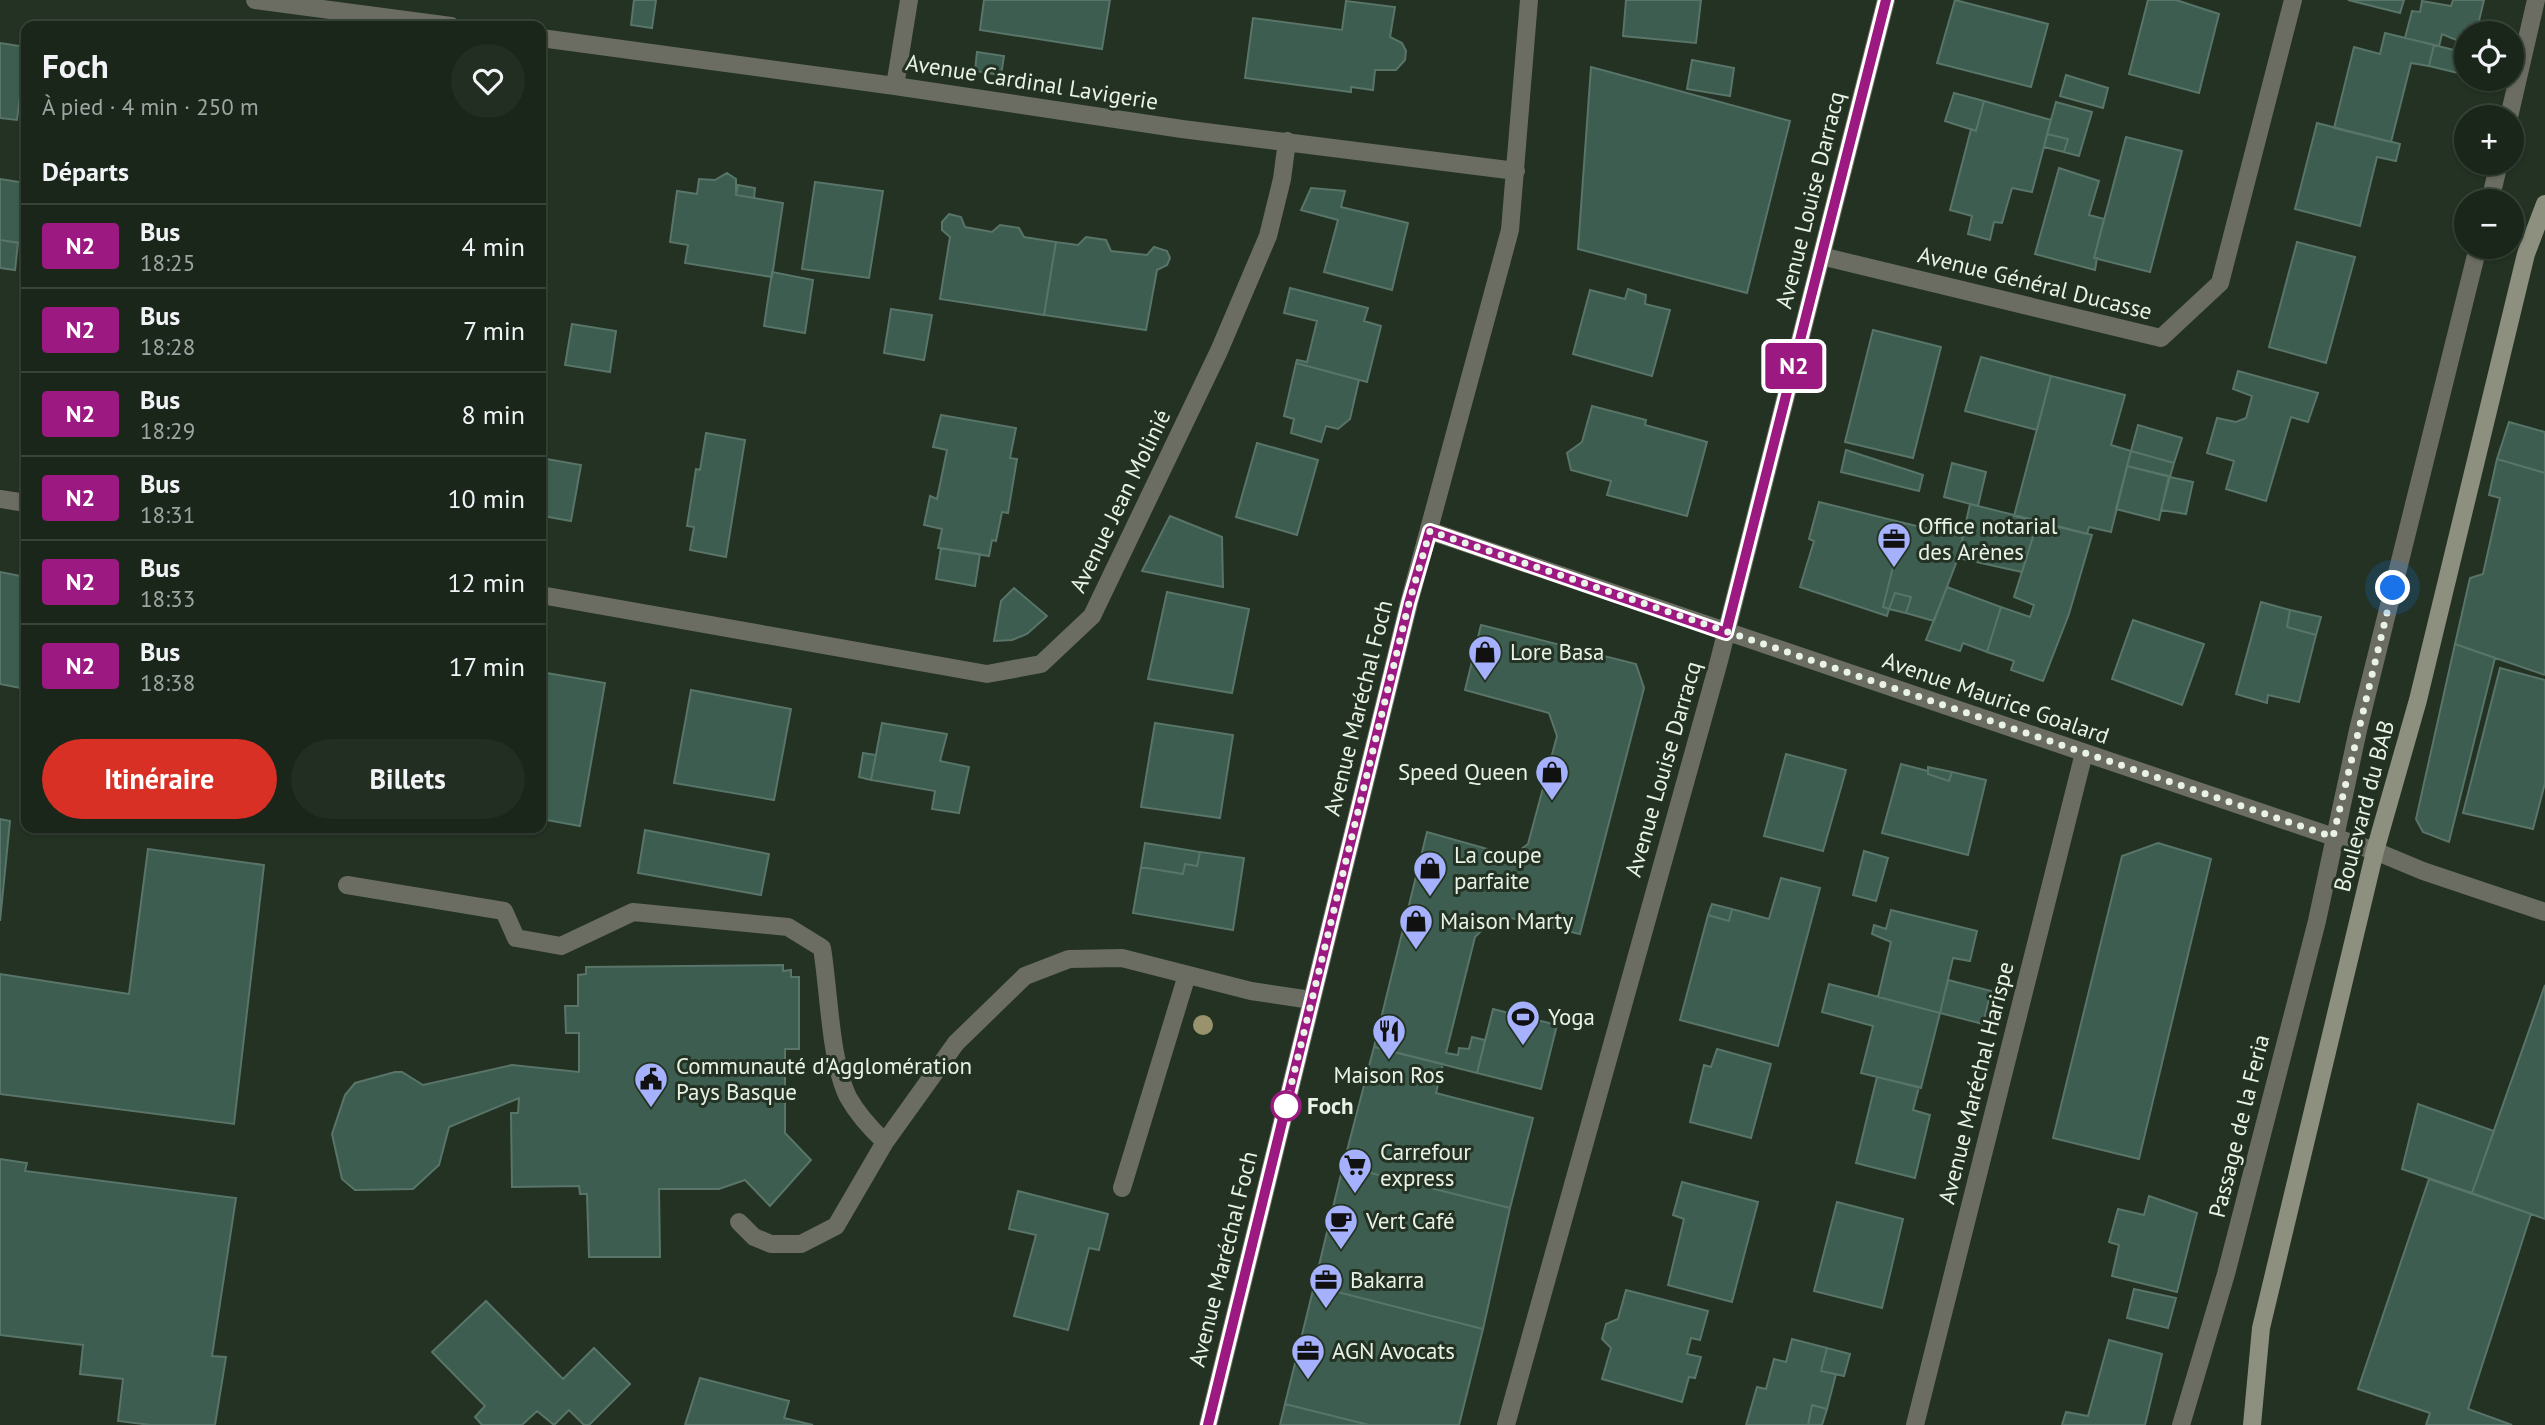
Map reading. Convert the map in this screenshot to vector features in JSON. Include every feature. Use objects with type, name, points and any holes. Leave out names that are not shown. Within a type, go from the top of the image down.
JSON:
[{"type":"main road","name":"Boulevard du BAB","points":[[2252,1425],[2261,1328],[2375,851],[2418,700],[2526,254],[2545,204]]},
{"type":"street","points":[[255,0],[412,21]]},
{"type":"street","points":[[895,86],[909,0]]},
{"type":"street","name":"Avenue Maréchal Foch","points":[[1208,1425],[1409,603],[1510,230],[1529,0]]},
{"type":"street","name":"Avenue Louise Darracq","points":[[1506,1425],[1726,633],[1886,0]]},
{"type":"street","name":"Avenue Général Ducasse","points":[[1821,256],[2161,338],[2220,282],[2293,0]]},
{"type":"street","points":[[2512,105],[2536,0]]},
{"type":"street","name":"Avenue Cardinal Lavigerie","points":[[546,39],[895,86],[913,91],[1182,129],[1516,171]]},
{"type":"street","name":"Avenue Jean Molinié","points":[[546,596],[987,674],[1041,664],[1092,616],[1219,351],[1268,236],[1282,179],[1287,141]]},
{"type":"street","name":"Boulevard du BAB","points":[[2333,837],[2475,259]]},
{"type":"street","points":[[0,499],[21,502]]},
{"type":"street","name":"Avenue Maurice Goalard","points":[[1430,531],[2375,851],[2545,912]]},
{"type":"street","name":"Avenue Maréchal Harispe","points":[[1915,1425],[2084,753]]},
{"type":"street","name":"Passage de la Feria","points":[[2181,1425],[2247,1194],[2317,921],[2333,837]]},
{"type":"street","points":[[347,885],[504,911],[516,938],[561,946],[633,912],[788,927],[822,948],[835,1045],[847,1094],[864,1122],[885,1142]]},
{"type":"street","points":[[739,1222],[754,1237],[771,1244],[801,1244],[836,1226],[885,1142],[956,1043],[1024,976],[1069,959],[1122,958],[1251,991],[1311,1000]]},
{"type":"street","points":[[1122,1188],[1187,975]]},
{"type":"building","points":[[634,0],[656,0],[652,28],[631,25]]},
{"type":"building","points":[[984,0],[1110,0],[1102,49],[980,30]]},
{"type":"building","points":[[1626,0],[1701,0],[1696,43],[1623,36]]},
{"type":"building","points":[[1955,0],[2048,24],[2031,87],[1937,63]]},
{"type":"building","points":[[2148,0],[2176,0],[2219,14],[2199,93],[2129,74]]},
{"type":"building","points":[[2348,0],[2404,0],[2400,13]]},
{"type":"building","points":[[2453,0],[2484,0],[2479,21],[2454,21],[2454,39],[2442,34],[2439,46],[2405,38],[2412,11],[2420,12],[2422,1],[2451,6]]},
{"type":"building","points":[[1346,1],[1395,7],[1390,37],[1402,43],[1406,51],[1405,60],[1396,70],[1375,70],[1373,90],[1351,87],[1351,92],[1245,78],[1253,18],[1342,30]]},
{"type":"building","points":[[2385,33],[2434,45],[2429,66],[2411,63],[2391,142],[2334,128],[2354,47],[2380,54]]},
{"type":"building","points":[[0,43],[21,46],[21,88],[17,120],[0,118]]},
{"type":"building","points":[[2434,45],[2454,50],[2454,72],[2429,66]]},
{"type":"building","points":[[977,52],[1004,56],[1001,75],[975,71]]},
{"type":"building","points":[[1692,60],[1734,68],[1730,96],[1687,89]]},
{"type":"building","points":[[1591,67],[1790,121],[1747,293],[1578,249]]},
{"type":"building","points":[[2066,75],[2108,88],[2103,108],[2060,96]]},
{"type":"building","points":[[1954,93],[1984,101],[1976,131],[1945,121]]},
{"type":"building","points":[[1984,101],[2051,120],[2032,192],[2012,188],[2002,223],[1994,222],[1990,240],[1968,234],[1972,216],[1950,210],[1971,129],[1976,131]]},
{"type":"building","points":[[2056,102],[2092,112],[2079,156],[2064,152],[2068,139],[2047,134]]},
{"type":"building","points":[[2317,123],[2400,144],[2396,161],[2377,157],[2360,226],[2295,209]]},
{"type":"building","points":[[2047,134],[2068,139],[2064,152],[2044,147]]},
{"type":"building","points":[[2126,137],[2182,151],[2150,272],[2094,258]]},
{"type":"building","points":[[2059,168],[2099,181],[2089,215],[2104,219],[2094,258],[2097,258],[2095,270],[2035,254]]},
{"type":"building","points":[[727,173],[736,179],[736,195],[783,203],[772,277],[685,263],[688,245],[670,242],[677,191],[697,194],[699,179],[715,180]]},
{"type":"building","points":[[0,179],[21,182],[21,243],[0,240]]},
{"type":"building","points":[[815,182],[883,191],[869,278],[802,269]]},
{"type":"building","points":[[738,185],[755,188],[754,198],[736,195]]},
{"type":"building","points":[[1311,188],[1345,191],[1341,207],[1408,223],[1392,290],[1324,272],[1338,220],[1301,210]]},
{"type":"building","points":[[949,214],[961,217],[965,227],[992,232],[1000,225],[1019,228],[1024,237],[1056,242],[1044,315],[940,299],[950,237],[942,230],[942,222]]},
{"type":"building","points":[[1086,237],[1106,240],[1111,251],[1147,255],[1154,247],[1167,251],[1170,258],[1167,265],[1157,270],[1146,330],[1044,315],[1056,242],[1078,245]]},
{"type":"building","points":[[0,240],[18,243],[15,270],[0,268]]},
{"type":"building","points":[[2297,242],[2355,257],[2326,363],[2269,347]]},
{"type":"building","points":[[772,272],[813,280],[805,333],[764,326]]},
{"type":"building","points":[[1290,288],[1368,308],[1364,321],[1381,326],[1367,382],[1296,363],[1297,360],[1307,362],[1317,321],[1284,313]]},
{"type":"building","points":[[1628,289],[1646,295],[1645,304],[1670,310],[1652,376],[1573,354],[1590,290],[1625,299]]},
{"type":"building","points":[[891,309],[932,315],[924,360],[884,353]]},
{"type":"building","points":[[572,324],[616,331],[610,372],[565,365]]},
{"type":"building","points":[[1873,330],[1941,347],[1913,458],[1845,442]]},
{"type":"building","points":[[1981,357],[2051,376],[2037,430],[1965,411]]},
{"type":"building","points":[[1296,363],[1359,380],[1350,419],[1338,429],[1326,426],[1321,442],[1291,433],[1294,419],[1284,416]]},
{"type":"building","points":[[2238,371],[2318,393],[2308,422],[2291,417],[2266,501],[2226,489],[2234,461],[2207,453],[2217,418],[2236,422],[2246,418],[2252,396],[2233,389]]},
{"type":"building","points":[[2051,376],[2125,395],[2111,445],[2131,451],[2111,532],[2089,527],[2087,534],[2014,516]]},
{"type":"building","points":[[1592,406],[1646,420],[1645,425],[1707,442],[1687,516],[1607,495],[1611,481],[1571,470],[1567,453],[1582,442]]},
{"type":"building","points":[[941,415],[1016,428],[1010,458],[1017,459],[1008,513],[1002,512],[996,541],[992,540],[989,556],[938,548],[942,529],[924,525],[930,496],[937,499],[947,450],[933,447]]},
{"type":"building","points":[[2509,422],[2545,432],[2545,473],[2497,459]]},
{"type":"building","points":[[2138,425],[2182,438],[2174,463],[2131,451]]},
{"type":"building","points":[[706,433],[745,440],[726,557],[690,550],[694,527],[687,526],[696,469],[700,470]]},
{"type":"building","points":[[1257,443],[1318,460],[1297,535],[1236,517]]},
{"type":"building","points":[[1846,450],[1923,475],[1919,491],[1841,472]]},
{"type":"building","points":[[2131,451],[2174,463],[2170,477],[2127,466]]},
{"type":"building","points":[[546,459],[581,465],[571,521],[546,517]]},
{"type":"building","points":[[2497,459],[2545,473],[2545,675],[2455,644],[2470,578],[2483,574],[2500,498],[2489,495]]},
{"type":"building","points":[[1952,463],[1986,472],[1978,506],[1944,497]]},
{"type":"building","points":[[2127,466],[2169,476],[2159,520],[2116,509]]},
{"type":"building","points":[[2170,477],[2193,482],[2186,514],[2161,510]]},
{"type":"building","points":[[1819,502],[1904,523],[1883,607],[1889,609],[1887,616],[1800,587],[1814,541],[1809,539]]},
{"type":"building","points":[[1970,504],[2038,521],[2022,572],[1958,558]]},
{"type":"building","points":[[1170,516],[1222,537],[1223,587],[1142,571]]},
{"type":"building","points":[[2038,521],[2092,535],[2069,614],[2043,681],[2011,670],[2014,661],[1987,652],[2001,607],[2030,617],[2034,605],[2014,597]]},
{"type":"building","points":[[1904,523],[1963,537],[1958,558],[1934,621],[1906,613],[1911,597],[1895,593],[1889,609],[1883,607]]},
{"type":"building","points":[[941,548],[980,554],[975,586],[936,579]]},
{"type":"building","points":[[0,572],[21,576],[21,688],[0,684]]},
{"type":"building","points":[[1947,587],[2001,607],[1987,652],[1963,643],[1960,651],[1926,640]]},
{"type":"building","points":[[1014,588],[1047,616],[1027,634],[1012,640],[994,641],[1001,601]]},
{"type":"building","points":[[1167,592],[1249,609],[1232,693],[1148,679]]},
{"type":"building","points":[[1895,593],[1911,597],[1906,613],[1889,609]]},
{"type":"building","points":[[2261,602],[2290,610],[2287,627],[2316,635],[2299,702],[2268,695],[2267,703],[2236,694]]},
{"type":"building","points":[[2290,610],[2321,617],[2316,635],[2287,627]]},
{"type":"building","points":[[2133,620],[2204,644],[2182,705],[2112,679]]},
{"type":"building","points":[[1481,625],[1636,664],[1644,688],[1580,934],[1498,915],[1475,937],[1446,1053],[1458,1055],[1459,1048],[1469,1049],[1472,1037],[1485,1040],[1477,1073],[1374,1047],[1427,832],[1512,856],[1528,844],[1557,736],[1549,713],[1465,690]]},
{"type":"building","points":[[2455,644],[2495,658],[2449,842],[2423,832],[2416,819]]},
{"type":"building","points":[[2500,668],[2545,680],[2545,783],[2533,829],[2463,813]]},
{"type":"building","points":[[546,673],[605,683],[580,826],[546,820]]},
{"type":"building","points":[[691,690],[791,709],[774,800],[674,783]]},
{"type":"building","points":[[882,723],[947,734],[940,761],[969,767],[959,813],[932,809],[935,791],[871,780]]},
{"type":"building","points":[[1155,723],[1233,735],[1220,818],[1141,807]]},
{"type":"building","points":[[863,753],[876,755],[871,780],[859,777]]},
{"type":"building","points":[[1786,754],[1846,770],[1823,851],[1764,836]]},
{"type":"building","points":[[1901,764],[1928,771],[1928,774],[1949,781],[1952,772],[1986,780],[1968,855],[1882,833]]},
{"type":"building","points":[[1928,767],[1952,772],[1949,781],[1928,774]]},
{"type":"building","points":[[0,819],[10,821],[0,921]]},
{"type":"building","points":[[645,830],[769,854],[761,895],[638,873]]},
{"type":"building","points":[[1145,843],[1200,852],[1197,866],[1185,864],[1183,874],[1141,867]]},
{"type":"building","points":[[2158,843],[2211,859],[2139,1159],[2053,1138],[2122,856]]},
{"type":"building","points":[[148,849],[264,865],[234,1124],[0,1094],[0,974],[129,994]]},
{"type":"building","points":[[1864,851],[1888,858],[1876,901],[1853,895]]},
{"type":"building","points":[[1200,852],[1244,858],[1233,930],[1133,913],[1141,867],[1183,874],[1185,864],[1197,866]]},
{"type":"building","points":[[1781,878],[1820,888],[1778,1046],[1680,1020],[1708,915],[1729,921],[1732,909],[1769,919]]},
{"type":"building","points":[[1712,904],[1732,909],[1729,921],[1708,915]]},
{"type":"building","points":[[1891,910],[1977,931],[1970,961],[1953,958],[1940,1013],[1878,997],[1891,942],[1872,934],[1874,925],[1886,929]]},
{"type":"building","name":"Communauté d'Agglomération Pays Basque","points":[[783,965],[783,971],[791,970],[791,977],[799,977],[799,1049],[785,1049],[785,1133],[811,1160],[770,1206],[745,1180],[719,1189],[659,1189],[660,1257],[589,1257],[587,1194],[580,1194],[579,1186],[512,1187],[511,1113],[518,1113],[519,1098],[449,1127],[439,1165],[413,1189],[355,1190],[342,1179],[332,1134],[345,1095],[355,1083],[402,1072],[423,1085],[512,1065],[579,1072],[579,1033],[566,1033],[565,1006],[578,1006],[578,975],[586,974],[586,967]]},
{"type":"building","points":[[1948,980],[1991,991],[1983,1024],[1940,1013]]},
{"type":"building","points":[[1829,984],[1940,1013],[1921,1088],[1861,1073],[1873,1026],[1822,1012]]},
{"type":"building","points":[[2545,985],[2545,1219],[2472,1193]]},
{"type":"building","points":[[1493,1009],[1557,1025],[1541,1089],[1477,1073]]},
{"type":"building","points":[[1374,1047],[1443,1064],[1436,1093],[1533,1118],[1510,1208],[1343,1166]]},
{"type":"building","points":[[1717,1049],[1771,1064],[1751,1138],[1690,1122],[1704,1065],[1711,1067]]},
{"type":"building","points":[[1877,1077],[1919,1087],[1913,1110],[1930,1115],[1915,1178],[1856,1163]]},
{"type":"building","points":[[2418,1104],[2494,1131],[2472,1193],[2402,1169]]},
{"type":"building","points":[[0,1159],[27,1163],[25,1171],[236,1198],[212,1356],[226,1357],[215,1425],[151,1425],[118,1421],[123,1379],[80,1374],[83,1345],[0,1335]]},
{"type":"building","points":[[1343,1166],[1510,1208],[1483,1329],[1314,1286]]},
{"type":"building","points":[[2429,1179],[2531,1214],[2468,1409],[2512,1425],[2426,1425],[2430,1413],[2358,1389]]},
{"type":"building","points":[[1682,1182],[1758,1202],[1732,1302],[1668,1285],[1684,1219],[1673,1215]]},
{"type":"building","points":[[1018,1191],[1108,1214],[1099,1250],[1089,1248],[1068,1330],[1014,1316],[1036,1235],[1009,1229]]},
{"type":"building","points":[[2149,1196],[2197,1213],[2177,1292],[2112,1276],[2119,1245],[2109,1242],[2118,1209],[2144,1215]]},
{"type":"building","points":[[1837,1202],[1903,1219],[1882,1308],[1814,1291]]},
{"type":"building","points":[[1314,1286],[1483,1329],[1459,1425],[1369,1425],[1285,1404]]},
{"type":"building","points":[[2134,1289],[2176,1298],[2168,1328],[2127,1318]]},
{"type":"building","points":[[1626,1290],[1708,1311],[1700,1340],[1691,1338],[1687,1354],[1701,1357],[1695,1378],[1689,1377],[1682,1402],[1602,1379],[1611,1348],[1602,1339],[1606,1324],[1618,1319]]},
{"type":"building","points":[[486,1301],[563,1379],[594,1348],[630,1384],[589,1425],[584,1425],[569,1410],[554,1425],[537,1411],[522,1425],[482,1425],[475,1417],[485,1406],[432,1352]]},
{"type":"building","points":[[1792,1339],[1827,1348],[1821,1371],[1836,1374],[1827,1409],[1812,1405],[1808,1425],[1746,1425],[1757,1387],[1766,1389],[1774,1359],[1786,1362]]},
{"type":"building","points":[[2109,1340],[2162,1354],[2145,1425],[2062,1425],[2066,1412],[2088,1416]]},
{"type":"building","points":[[1827,1348],[1850,1354],[1844,1376],[1821,1371]]},
{"type":"building","points":[[700,1378],[789,1401],[784,1418],[813,1425],[685,1425]]},
{"type":"building","points":[[1285,1404],[1369,1425],[1280,1425]]},
{"type":"building","points":[[1812,1405],[1827,1409],[1822,1425],[1808,1425]]},
{"type":"bus line","name":"N2","points":[[1208,1425],[1409,603],[1430,531],[1726,633],[1886,0]]},
{"type":"place","name":"Office notarial des Arènes","points":[[1894,569]]},
{"type":"place","name":"Lore Basa","points":[[1485,682]]},
{"type":"place","name":"Speed Queen","points":[[1552,802]]},
{"type":"place","name":"La coupe parfaite","points":[[1430,898]]},
{"type":"place","name":"Maison Marty","points":[[1416,951]]},
{"type":"place","name":"Yoga","points":[[1523,1047]]},
{"type":"place","name":"Maison Ros","points":[[1389,1061]]},
{"type":"place","name":"Foch","points":[[1286,1106]]},
{"type":"place","name":"Communauté d'Agglomération Pays Basque","points":[[651,1109]]},
{"type":"place","name":"Carrefour express","points":[[1355,1195]]},
{"type":"place","name":"Vert Café","points":[[1341,1251]]},
{"type":"place","name":"Bakarra","points":[[1326,1310]]},
{"type":"place","name":"AGN Avocats","points":[[1308,1381]]},
{"type":"route","points":[[1286,1106],[1409,603],[1430,531],[2333,837],[2393,588]]}]
